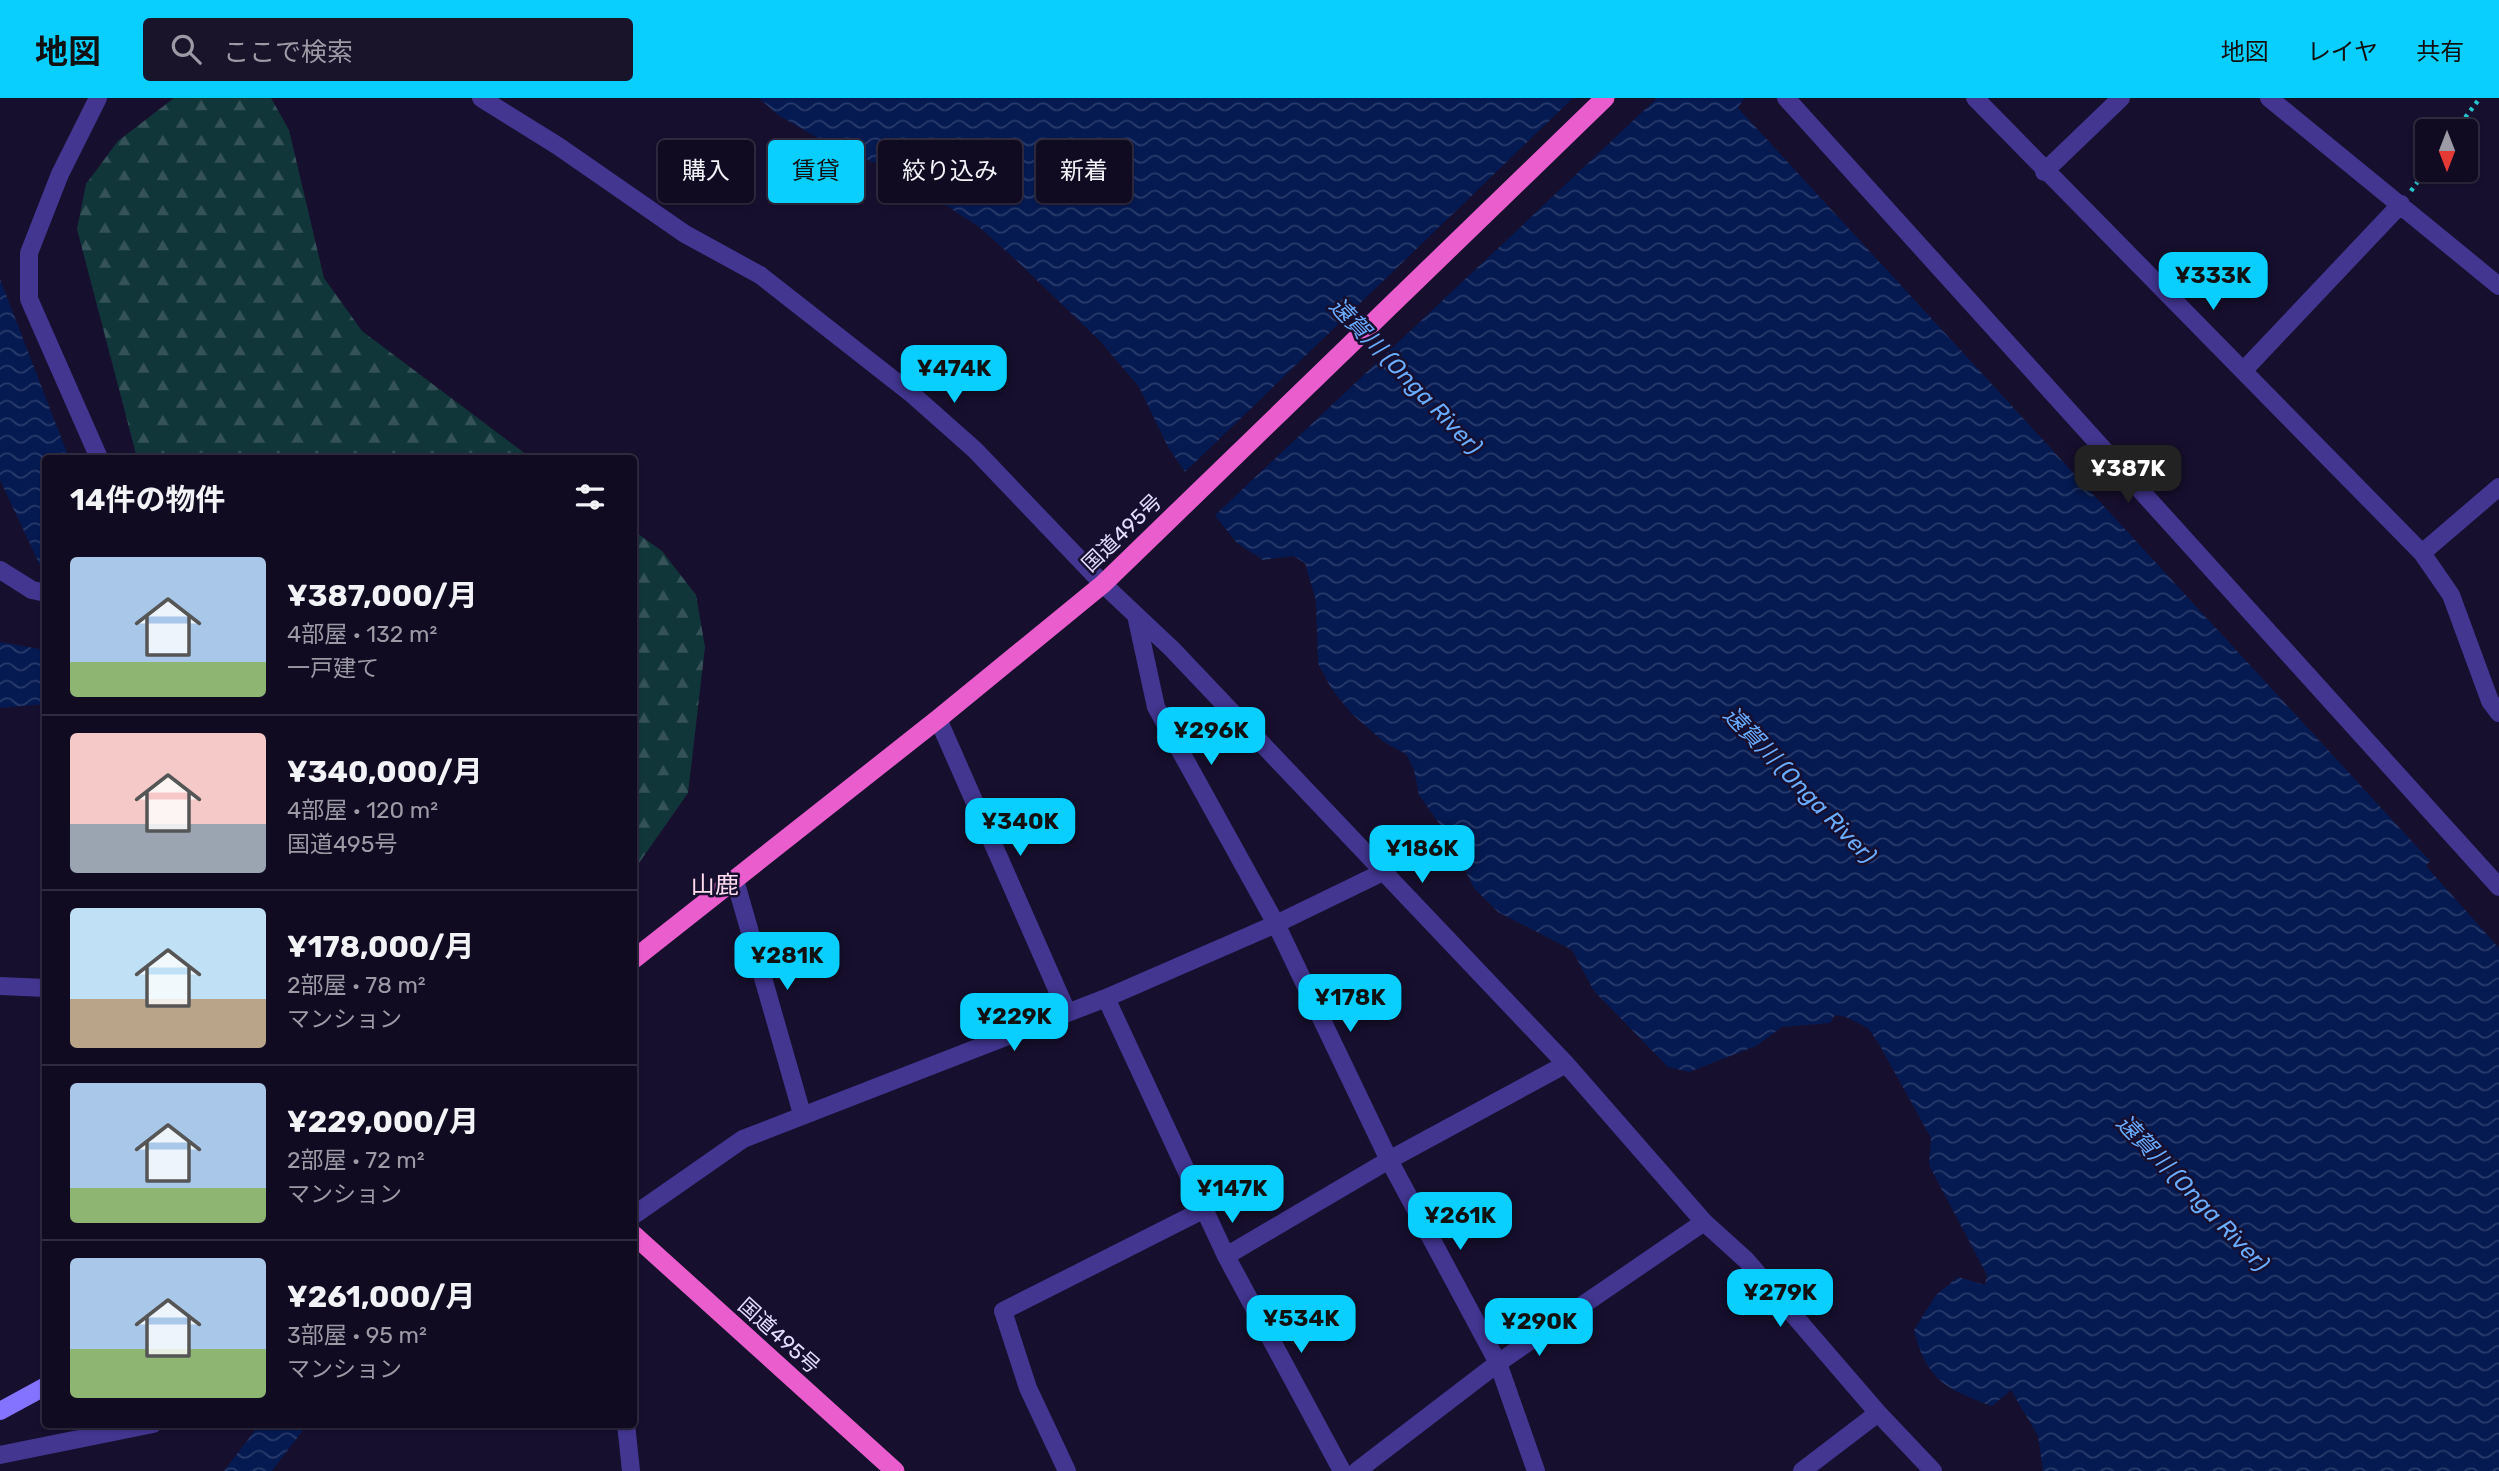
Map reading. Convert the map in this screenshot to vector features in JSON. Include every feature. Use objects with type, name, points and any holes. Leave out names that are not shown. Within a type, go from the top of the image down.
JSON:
[{"type":"highway","name":"国道495号","points":[[637,957],[939,719],[1103,584],[1605,98]]},
{"type":"highway","name":"国道495号","points":[[637,1238],[895,1471]]},
{"type":"main road","points":[[0,1411],[42,1388]]},
{"type":"street","points":[[98,98],[60,174],[29,253],[29,299],[98,455]]},
{"type":"street","points":[[481,98],[558,146],[685,234],[760,275],[913,394],[975,450],[1566,1064],[1704,1222],[1746,1260],[1878,1413],[1933,1471]]},
{"type":"street","points":[[1786,98],[2499,887]]},
{"type":"street","points":[[1975,98],[2044,172],[2244,370],[2422,553],[2451,594],[2490,701],[2499,713]]},
{"type":"street","points":[[2044,172],[2121,98]]},
{"type":"street","points":[[2269,98],[2499,286]]},
{"type":"street","points":[[2244,370],[2401,205]]},
{"type":"street","points":[[2422,553],[2499,487]]},
{"type":"street","points":[[0,570],[32,590],[42,592]]},
{"type":"street","points":[[1136,615],[1156,707],[1276,924],[1389,1160],[1498,1363],[1535,1471]]},
{"type":"street","points":[[939,719],[1067,1012]]},
{"type":"street","points":[[637,1213],[743,1139],[1106,998],[1276,924],[1384,872]]},
{"type":"street","points":[[735,880],[802,1114]]},
{"type":"street","points":[[0,986],[42,988]]},
{"type":"street","points":[[1106,998],[1203,1210],[1342,1471]]},
{"type":"street","points":[[1226,1256],[1389,1160],[1566,1064]]},
{"type":"street","points":[[1067,1471],[1028,1388],[1003,1311],[1203,1210]]},
{"type":"street","points":[[1357,1471],[1498,1363],[1704,1222]]},
{"type":"street","points":[[1802,1471],[1878,1413]]},
{"type":"street","points":[[0,1455],[133,1428]]},
{"type":"street","points":[[626,1428],[631,1471]]},
{"type":"path","points":[[2464,119],[2480,98]]},
{"type":"green space","points":[[174,98],[271,98],[289,130],[324,278],[362,331],[527,455],[136,455],[77,229],[86,184],[118,141]]},
{"type":"green space","points":[[637,533],[662,551],[696,595],[705,647],[688,793],[637,866]]},
{"type":"water","name":"遠賀川 (Onga River)","points":[[759,98],[1744,98],[1738,108],[2430,861],[2426,866],[2499,948],[2499,1471],[2043,1471],[2038,1436],[2011,1390],[1992,1406],[1962,1394],[1950,1388],[1932,1372],[1919,1347],[1914,1330],[1936,1295],[1958,1277],[1985,1285],[1987,1275],[1929,1165],[1931,1138],[1868,1028],[1846,1017],[1835,1015],[1830,1023],[1782,1027],[1756,1046],[1689,1072],[1668,1067],[1594,991],[1572,950],[1498,912],[1474,888],[1448,836],[1419,795],[1414,770],[1406,754],[1384,742],[1351,713],[1331,688],[1318,663],[1316,601],[1305,563],[1293,556],[1263,560],[1237,543],[1168,447],[1139,387],[1100,341],[979,227],[942,203],[1022,203],[1022,140],[878,140],[878,164],[864,158],[864,140],[821,140],[778,115]]},
{"type":"water","points":[[0,279],[68,455],[42,455],[42,570],[0,480]]},
{"type":"water","points":[[0,642],[42,649],[42,704],[0,708]]},
{"type":"water","points":[[257,1428],[305,1428],[272,1471],[224,1471]]},
{"type":"pier","points":[[1573,98],[1657,98],[1212,518],[1183,474]]},
{"type":"district","name":"山鹿","points":[[715,885]]}]
